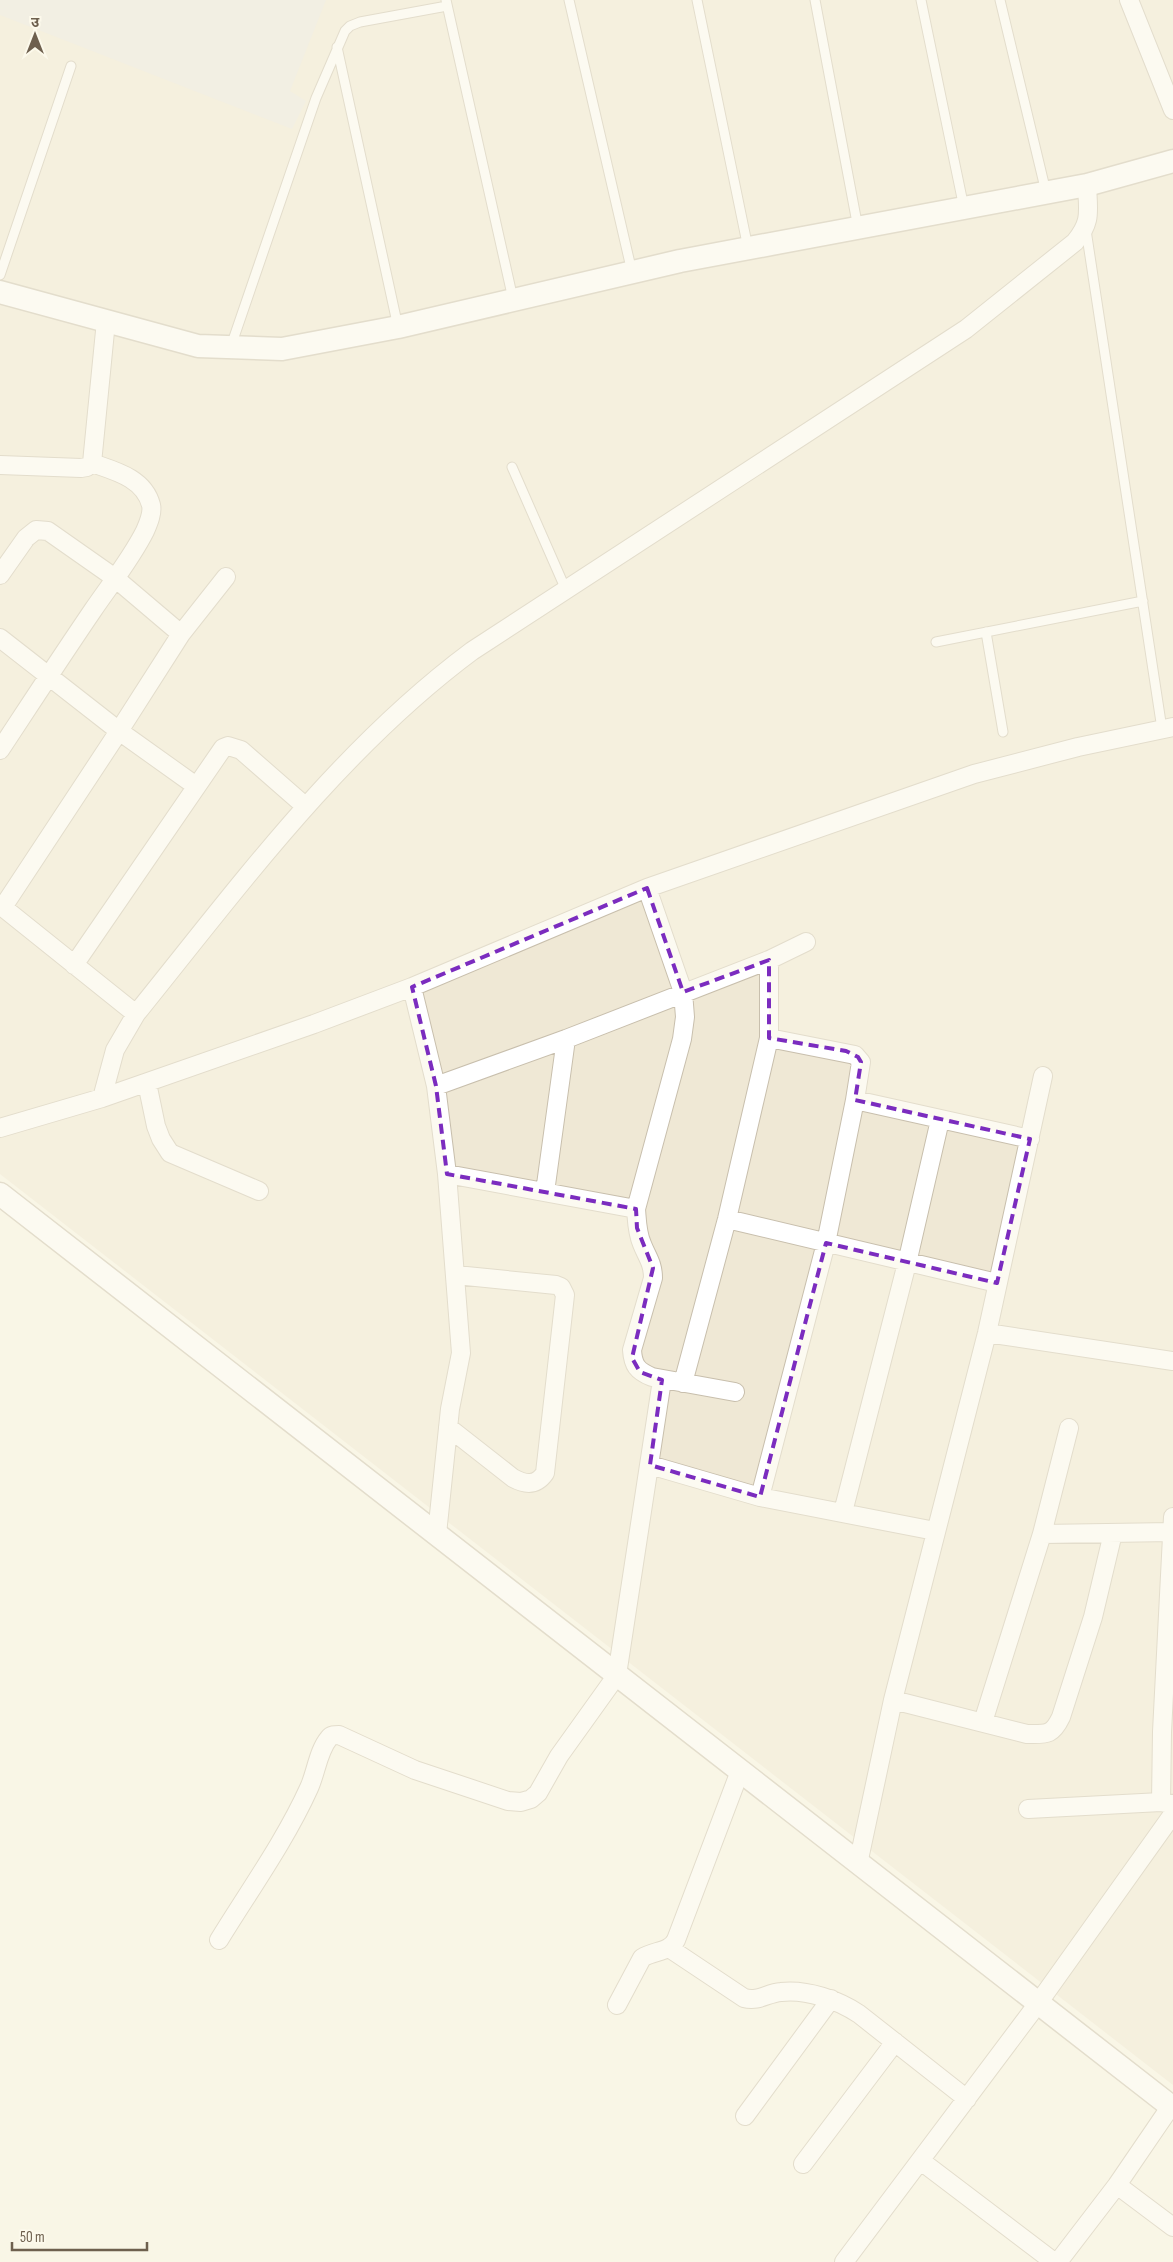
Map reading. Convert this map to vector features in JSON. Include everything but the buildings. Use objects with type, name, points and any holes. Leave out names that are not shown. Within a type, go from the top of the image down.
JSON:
[{"type":"street","points":[[1129,0],[1173,110]]},
{"type":"street","points":[[0,292],[198,346],[282,349],[398,327],[632,272],[748,248],[1087,185],[1173,161]]},
{"type":"street","points":[[102,1098],[115,1050],[136,1014],[305,806],[395,713],[430,682],[472,651],[966,329],[1075,242],[1086,228],[1088,222],[1087,185]]},
{"type":"street","points":[[92,463],[106,321]]},
{"type":"street","points":[[0,465],[81,468],[92,463],[120,472],[132,479],[142,490],[150,504],[150,515],[144,532],[0,750]]},
{"type":"street","points":[[0,575],[26,538],[36,530],[44,530],[53,534],[115,578],[181,634]]},
{"type":"street","points":[[136,1014],[1,906],[120,731],[181,634],[226,577]]},
{"type":"street","points":[[0,638],[120,731],[196,786]]},
{"type":"street","points":[[0,1128],[147,1083],[412,987],[647,888],[974,774],[1078,747],[1168,728]]},
{"type":"street","points":[[74,965],[218,752],[223,748],[241,750],[305,806]]},
{"type":"street","points":[[647,888],[683,992],[684,1017],[682,1039],[636,1209],[637,1228],[642,1245],[651,1260],[653,1278],[632,1350],[632,1358],[640,1372],[662,1380],[735,1392]]},
{"type":"street","points":[[436,1086],[566,1039],[769,960],[806,942]]},
{"type":"street","points":[[683,1383],[727,1218],[769,1038],[769,960]]},
{"type":"street","points":[[412,987],[436,1086],[447,1174],[461,1353],[448,1427],[437,1534]]},
{"type":"street","points":[[760,1497],[826,1243],[861,1062],[855,1055],[769,1038]]},
{"type":"street","points":[[545,1192],[566,1039]]},
{"type":"street","points":[[858,1864],[893,1700],[987,1333],[996,1283],[1043,1076]]},
{"type":"street","points":[[147,1083],[156,1126],[161,1139],[170,1153],[259,1191]]},
{"type":"street","points":[[855,1100],[1030,1139]]},
{"type":"street","points":[[842,1512],[908,1263],[940,1120]]},
{"type":"street","points":[[447,1174],[636,1209]]},
{"type":"street","points":[[0,1194],[858,1864],[1172,2106],[1117,2185],[1056,2262],[921,2160]]},
{"type":"street","points":[[727,1218],[996,1283]]},
{"type":"street","points":[[448,1427],[513,1478],[523,1483],[532,1483],[540,1480],[545,1473],[564,1295],[561,1287],[556,1285],[456,1275]]},
{"type":"street","points":[[987,1333],[1173,1361]]},
{"type":"street","points":[[219,1940],[297,1811],[309,1788],[329,1738],[333,1735],[339,1735],[416,1770],[508,1801],[520,1802],[531,1799],[538,1793],[559,1756],[618,1675],[662,1380]]},
{"type":"street","points":[[983,1722],[1042,1534],[1069,1428]]},
{"type":"street","points":[[650,1465],[760,1497],[935,1530]]},
{"type":"street","points":[[844,2262],[1039,2002],[1169,1807],[1162,1732],[1172,1525],[1113,1533],[1042,1534]]},
{"type":"street","points":[[893,1700],[1027,1734],[1048,1734],[1054,1730],[1061,1717],[1094,1617],[1113,1533]]},
{"type":"street","points":[[618,2005],[642,1958],[648,1954],[669,1948],[676,1940],[740,1771]]},
{"type":"street","points":[[1028,1809],[1169,1807]]},
{"type":"street","points":[[669,1948],[749,1999],[759,1999],[784,1991],[831,1998],[859,2014],[967,2099]]},
{"type":"street","points":[[744,2116],[831,1998]]},
{"type":"street","points":[[803,2164],[895,2042]]},
{"type":"street","points":[[1117,2185],[1173,2227]]},
{"type":"lane","points":[[570,0],[632,272]]},
{"type":"lane","points":[[697,0],[748,248]]},
{"type":"lane","points":[[815,0],[858,228]]},
{"type":"lane","points":[[921,0],[964,208]]},
{"type":"lane","points":[[1000,0],[1046,193]]},
{"type":"lane","points":[[230,348],[316,98],[345,31],[350,26],[360,22],[446,3],[513,300]]},
{"type":"lane","points":[[337,46],[398,327]]},
{"type":"lane","points":[[0,275],[71,66]]},
{"type":"lane","points":[[1086,228],[1143,601],[1168,728]]},
{"type":"lane","points":[[512,467],[566,590]]},
{"type":"lane","points":[[936,642],[1143,601]]},
{"type":"lane","points":[[986,632],[1003,732]]},
{"type":"highlighted area","points":[[647,888],[683,992],[769,960],[769,1038],[846,1051],[858,1057],[861,1062],[855,1100],[1030,1139],[997,1283],[826,1243],[760,1497],[650,1465],[662,1380],[640,1372],[632,1358],[653,1268],[637,1228],[636,1209],[447,1174],[436,1086],[412,987]]},
{"type":"shaded area","points":[[0,0],[1173,0],[1173,2085],[0,1174]]},
{"type":"shaded area","points":[[0,0],[326,0],[290,91],[306,101],[292,129],[0,15]]}]
